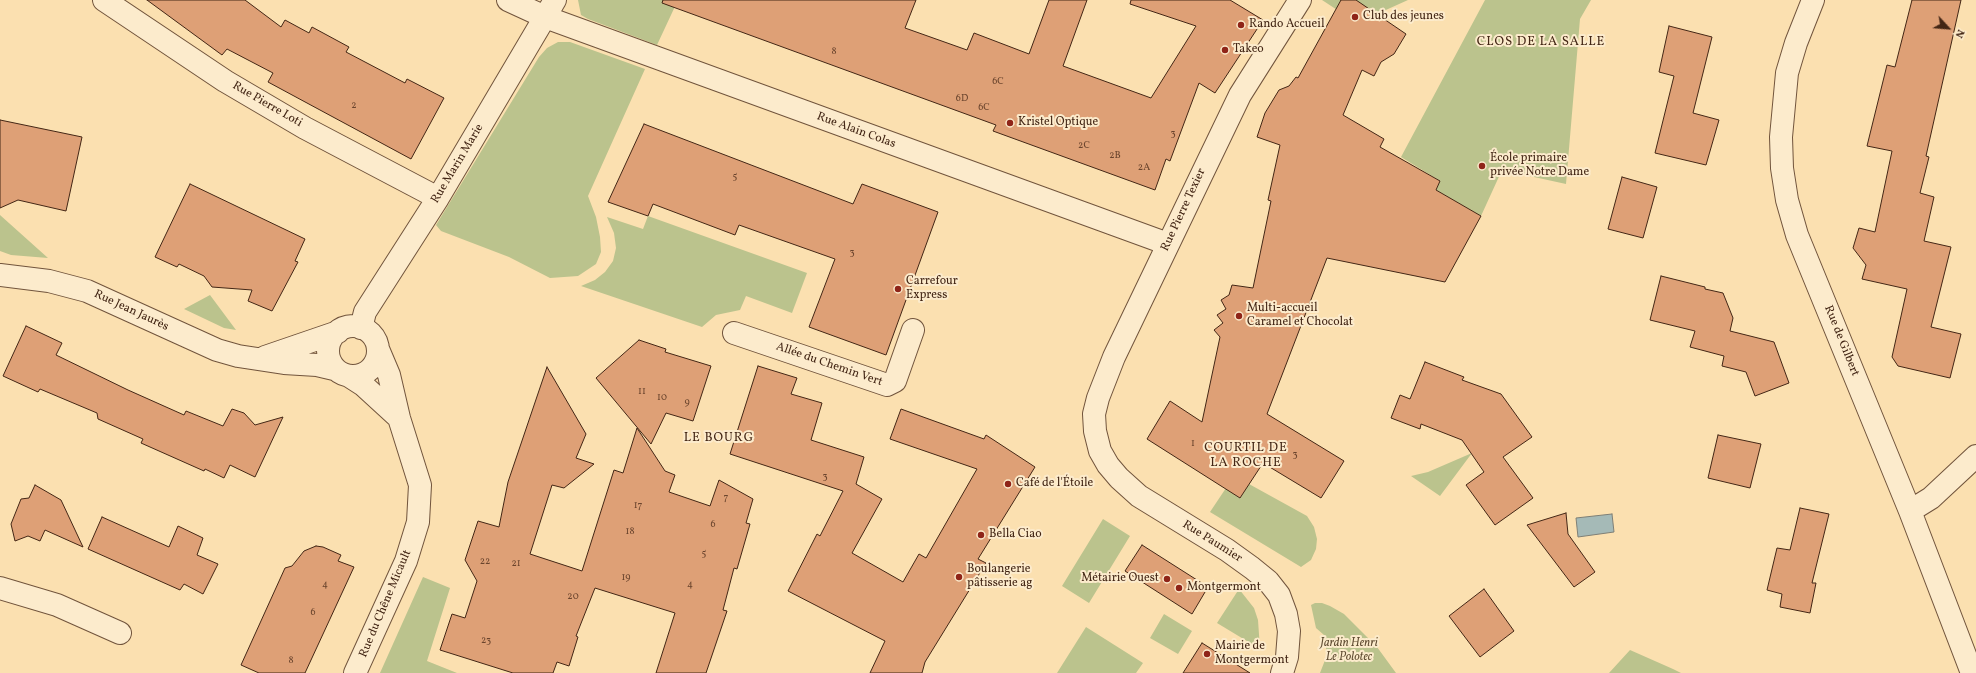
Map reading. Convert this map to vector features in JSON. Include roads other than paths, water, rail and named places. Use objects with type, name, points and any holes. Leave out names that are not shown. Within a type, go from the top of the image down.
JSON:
[{"type":"street","name":"Rue Pierre Loti","points":[[104,0],[225,81],[305,128],[438,198]]},
{"type":"street","name":"Rue Alain Colas","points":[[508,0],[550,9],[1168,244]]},
{"type":"street","name":"Rue Pierre Texier","points":[[1095,431],[1094,414],[1098,398],[1114,357],[1240,95],[1300,0]]},
{"type":"street","name":"Rue de Gilbert","points":[[1814,0],[1796,43],[1786,80],[1781,137],[1782,168],[1787,200],[1797,235],[1910,511],[1972,673]]},
{"type":"street","name":"Rue Marin Marie","points":[[361,328],[365,312],[438,198],[550,9]]},
{"type":"street","name":"Rue Jean Jaurès","points":[[0,275],[71,285],[217,350],[260,359],[317,365],[342,373]]},
{"type":"street","points":[[260,359],[338,332],[345,328],[361,328],[373,336],[378,349],[378,356],[370,370],[364,374],[342,373]]},
{"type":"street","name":"Allée du Chemin Vert","points":[[734,333],[886,385],[895,382],[914,330]]},
{"type":"street","points":[[338,332],[332,338],[329,346],[330,362],[342,373],[363,385],[399,418]]},
{"type":"street","name":"Rue du Chêne Micault","points":[[355,673],[406,561],[418,522],[420,485],[399,418],[389,375],[378,349]]},
{"type":"street","name":"Rue Paumier","points":[[1095,431],[1100,451],[1108,465],[1119,478],[1139,496],[1227,550],[1268,581],[1279,595],[1286,614],[1289,631],[1287,657],[1282,673]]},
{"type":"street","points":[[1910,511],[1931,498],[1976,456]]},
{"type":"street","points":[[0,588],[57,605],[120,633]]},
{"type":"place","name":"Club des jeunes","points":[[1355,17]]},
{"type":"place","name":"Rando Accueil","points":[[1241,25]]},
{"type":"place","name":"Takeo","points":[[1225,50]]},
{"type":"place","name":"Kristel Optique","points":[[1010,123]]},
{"type":"place","name":"École primaire privée Notre Dame","points":[[1482,166]]},
{"type":"place","name":"Carrefour Express","points":[[898,289]]},
{"type":"place","name":"Multi-accueil Caramel et Chocolat","points":[[1239,316]]},
{"type":"place","name":"Café de l'Étoile","points":[[1008,484]]},
{"type":"place","name":"Bella Ciao","points":[[981,535]]},
{"type":"place","name":"Boulangerie pâtisserie ag","points":[[959,577]]},
{"type":"place","name":"Métairie Ouest","points":[[1167,579]]},
{"type":"place","name":"Montgermont","points":[[1179,588]]},
{"type":"place","name":"Mairie de Montgermont","points":[[1207,654]]},
{"type":"district","name":"CLOS DE LA SALLE","points":[[1541,43]]},
{"type":"district","name":"LE BOURG","points":[[719,439]]},
{"type":"district","name":"COURTIL DE LA ROCHE","points":[[1246,456]]},
{"type":"park label","name":"Jardin Henri Le Polotec","points":[[1349,651]]}]
